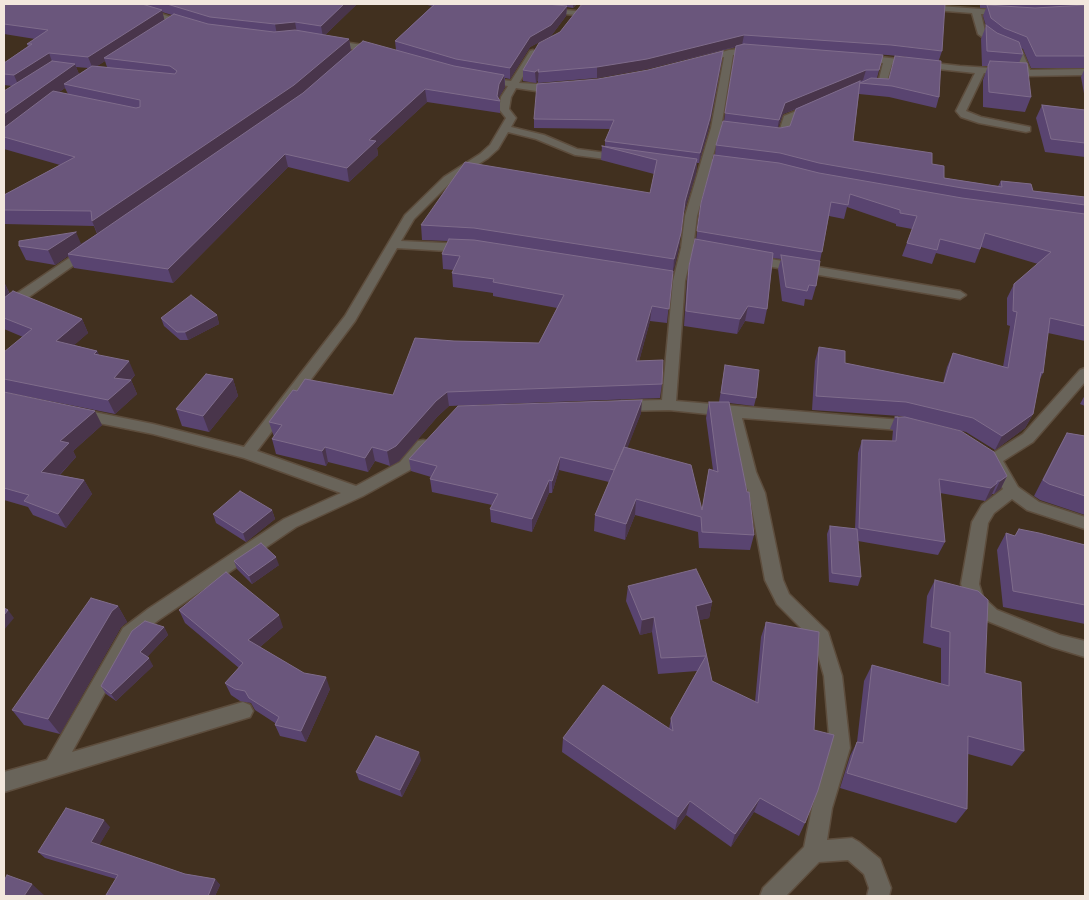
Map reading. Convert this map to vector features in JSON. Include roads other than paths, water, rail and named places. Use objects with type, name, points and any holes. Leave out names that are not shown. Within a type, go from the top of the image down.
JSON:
[{"type":"street","points":[[124,4],[173,22],[199,29]]},
{"type":"street","points":[[533,9],[573,17],[582,4]]},
{"type":"street","points":[[882,4],[976,11],[997,8],[1014,14]]},
{"type":"street","points":[[976,11],[981,32],[996,43],[1019,53],[1026,74]]},
{"type":"street","points":[[316,41],[387,53]]},
{"type":"street","points":[[247,453],[350,318],[393,244],[415,211],[448,178],[494,146],[510,118],[504,109],[506,97],[535,50],[542,46]]},
{"type":"street","points":[[348,60],[362,48]]},
{"type":"street","points":[[694,62],[729,52],[742,50],[764,51]]},
{"type":"street","points":[[669,405],[674,280],[692,249],[691,216],[702,166],[720,129],[729,52]]},
{"type":"street","points":[[853,57],[1026,74],[1085,72]]},
{"type":"street","points":[[858,88],[867,84],[882,86],[888,60]]},
{"type":"street","points":[[981,70],[962,111],[964,115],[979,120],[1026,128]]},
{"type":"street","points":[[479,79],[514,86],[563,88]]},
{"type":"street","points":[[760,134],[783,135],[787,118],[822,103]]},
{"type":"street","points":[[504,128],[540,137],[575,152],[631,159]]},
{"type":"street","points":[[702,166],[742,166]]},
{"type":"street","points":[[393,244],[475,248]]},
{"type":"street","points":[[4,308],[94,246]]},
{"type":"street","points":[[736,257],[960,296]]},
{"type":"street","points":[[995,459],[1028,438],[1085,373]]},
{"type":"street","points":[[610,407],[669,405],[732,412],[900,423],[926,428]]},
{"type":"street","points":[[69,412],[153,429],[247,453],[357,492]]},
{"type":"street","points":[[732,412],[748,472],[757,493],[774,580],[783,599],[822,637],[833,676],[840,748],[822,808],[814,852],[771,896]]},
{"type":"street","points":[[54,766],[129,633],[154,614],[290,523],[357,492],[405,466],[436,431]]},
{"type":"street","points":[[978,449],[995,459],[1012,491],[1033,506],[1085,522]]},
{"type":"street","points":[[1012,491],[988,509],[980,522],[970,584],[976,601],[991,614],[1058,642],[1085,649]]},
{"type":"street","points":[[4,782],[243,711]]},
{"type":"street","points":[[814,852],[852,849],[872,867],[880,888],[878,896]]}]
